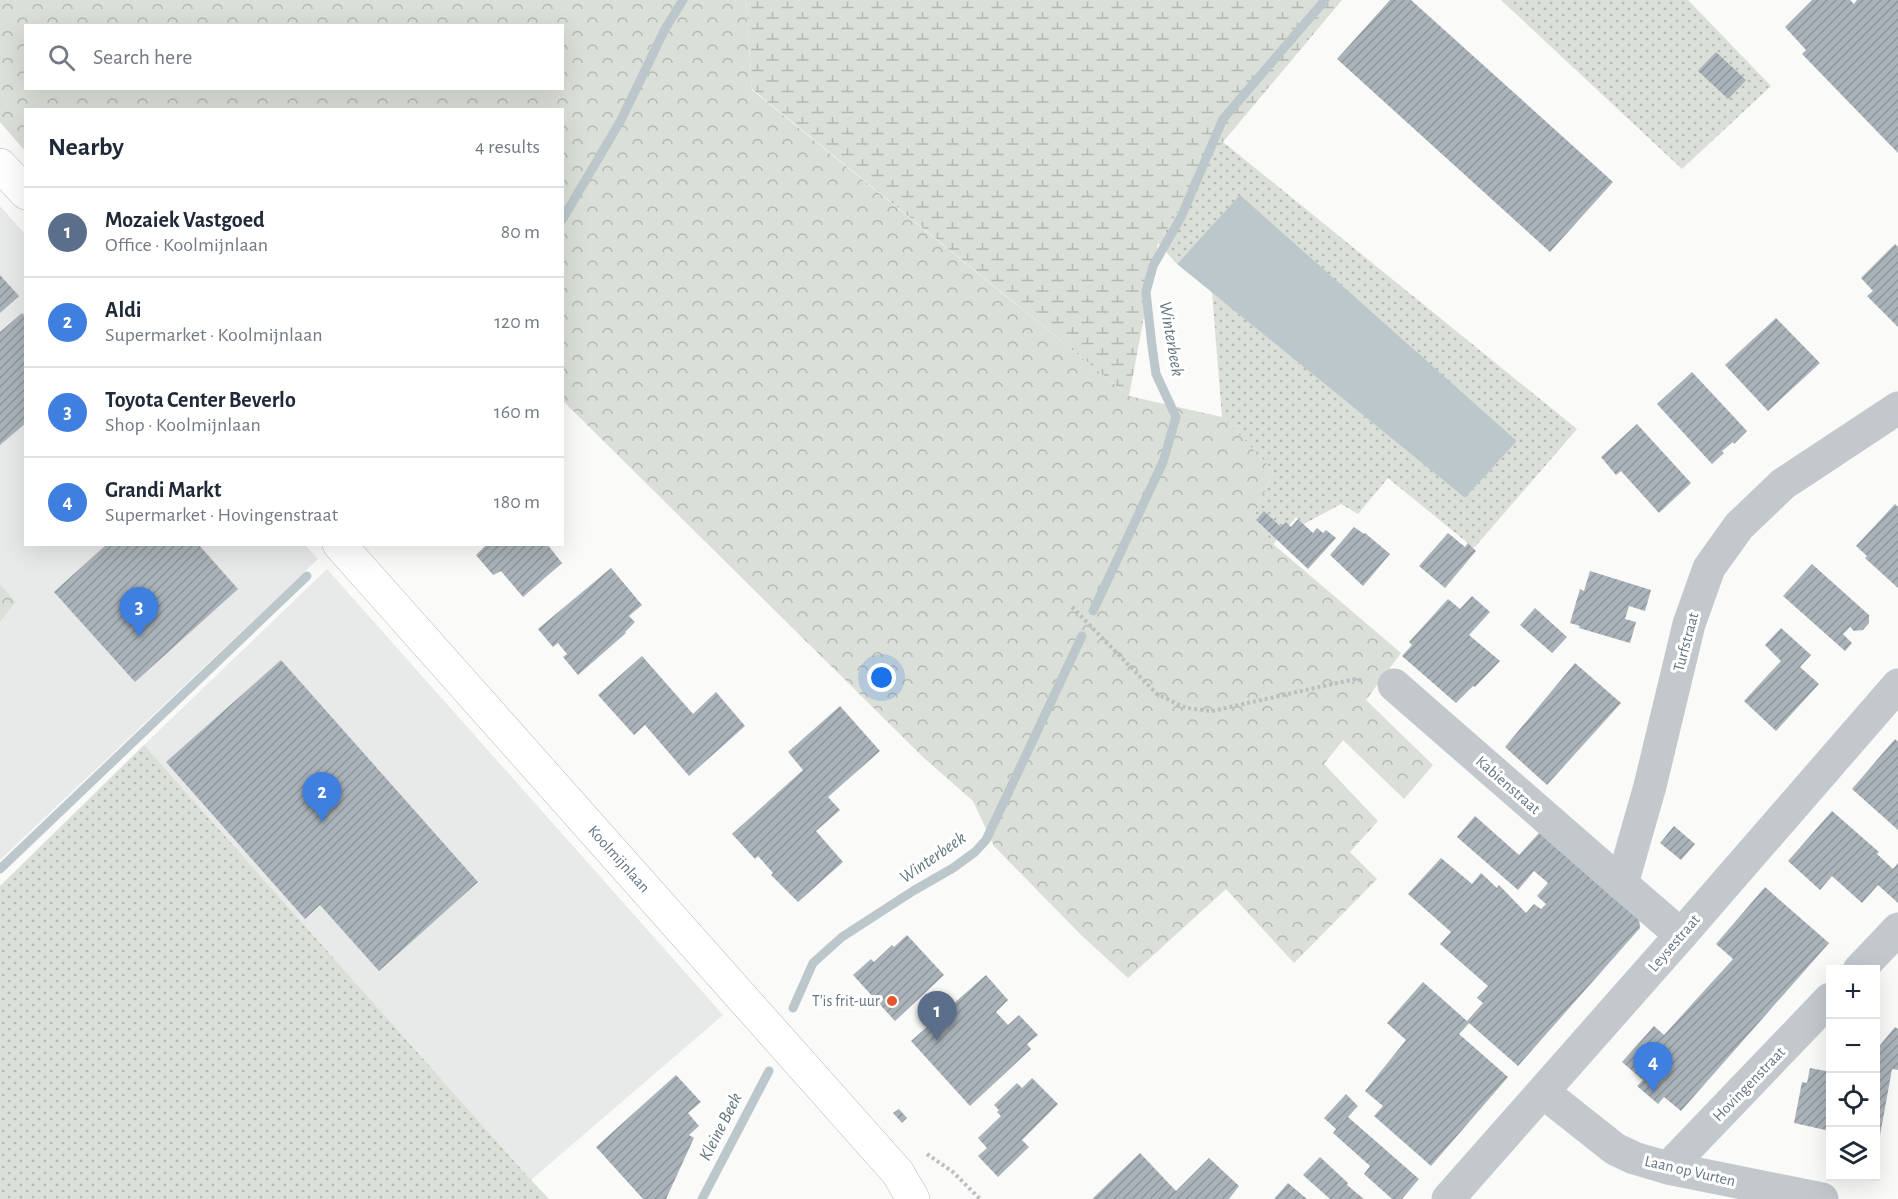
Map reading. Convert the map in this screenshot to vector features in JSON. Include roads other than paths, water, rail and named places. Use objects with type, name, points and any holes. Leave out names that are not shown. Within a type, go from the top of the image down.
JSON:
[{"type":"main road","points":[[0,165],[24,191]]},
{"type":"main road","name":"Koolmijnlaan","points":[[341,546],[905,1186],[933,1199]]},
{"type":"street","name":"Turfstraat","points":[[1622,884],[1650,786],[1689,624],[1709,568],[1739,526],[1783,484],[1898,408]]},
{"type":"street","name":"Leysestraat","points":[[1448,1199],[1898,685]]},
{"type":"street","name":"Kabienstraat","points":[[1394,686],[1622,884]]},
{"type":"street","points":[[1622,884],[1681,935]]},
{"type":"street","points":[[1863,965],[1898,929]]},
{"type":"street","name":"Hovingenstraat","points":[[1668,1168],[1826,1003]]},
{"type":"street","name":"Laan op Vurten","points":[[1543,1092],[1615,1149],[1634,1158],[1668,1168],[1822,1199]]},
{"type":"waterway","points":[[564,217],[621,120],[665,29],[683,0]]},
{"type":"waterway","name":"Winterbeek","points":[[1093,611],[1163,462],[1176,417],[1156,374],[1146,292],[1153,266],[1181,217],[1223,119],[1325,0]]},
{"type":"waterway","points":[[0,869],[307,576]]},
{"type":"waterway","name":"Winterbeek","points":[[793,1008],[813,963],[842,937],[953,868],[975,852],[986,840],[1082,636]]},
{"type":"waterway","name":"Kleine Beek","points":[[702,1199],[769,1071]]},
{"type":"place","name":"Toyota Center Beverlo","points":[[139,637]]},
{"type":"place","name":"Aldi","points":[[322,822]]},
{"type":"place","name":"T'is frit-uur","points":[[892,1001]]},
{"type":"place","name":"Mozaiek Vastgoed","points":[[937,1041]]},
{"type":"place","name":"Grandi Markt","points":[[1653,1092]]}]
